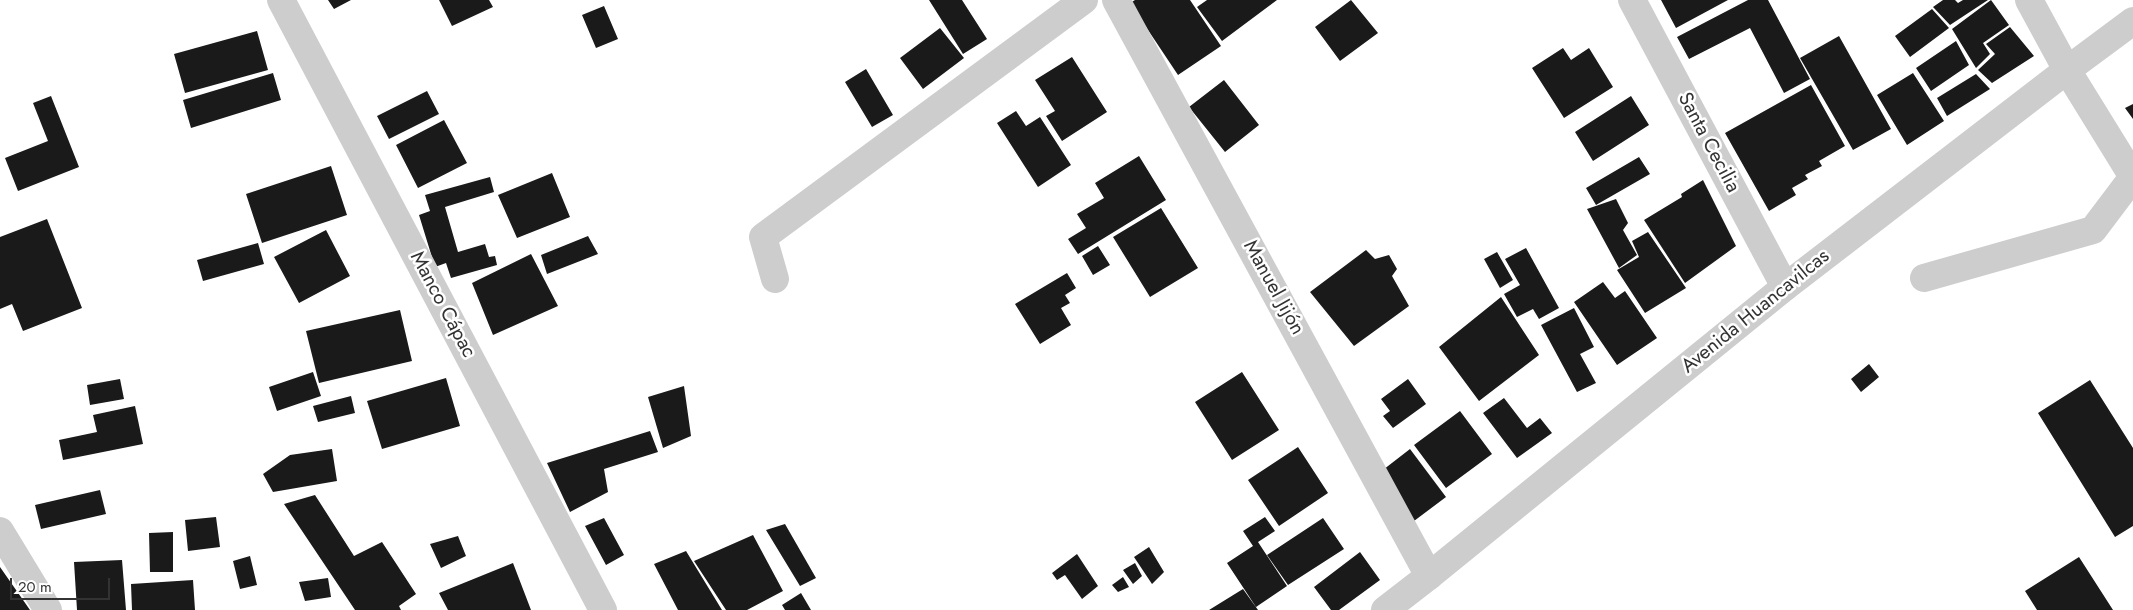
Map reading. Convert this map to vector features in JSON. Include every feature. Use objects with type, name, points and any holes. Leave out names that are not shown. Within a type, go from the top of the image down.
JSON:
[{"type":"street","name":"Manco Cápac","points":[[281,0],[603,610]]},
{"type":"street","points":[[774,279],[763,237],[1084,0]]},
{"type":"street","name":"Manuel Jijón","points":[[1116,0],[1429,576]]},
{"type":"street","name":"Santa Cecilia","points":[[1632,0],[1785,287]]},
{"type":"street","points":[[1924,278],[2093,230],[2133,177],[2067,70],[2029,0]]},
{"type":"street","name":"Avenida Huancavilcas","points":[[1384,610],[1429,576],[1785,287],[2133,21]]},
{"type":"street","points":[[0,531],[48,610]]},
{"type":"building","points":[[328,0],[351,0],[334,9]]},
{"type":"building","points":[[439,0],[489,0],[493,7],[452,26]]},
{"type":"building","points":[[929,0],[962,0],[987,39],[963,54]]},
{"type":"building","points":[[1135,0],[1190,0],[1221,46],[1178,75],[1130,3]]},
{"type":"building","points":[[1207,0],[1277,0],[1222,41],[1197,7]]},
{"type":"building","points":[[1351,0],[1378,33],[1340,61],[1315,27]]},
{"type":"building","points":[[1661,0],[1728,0],[1676,28]]},
{"type":"building","points":[[1748,0],[1768,0],[1810,79],[1784,93],[1750,28],[1689,59],[1677,37]]},
{"type":"building","points":[[1943,0],[1955,0],[1958,3],[1963,0],[1988,0],[1950,25],[1933,7]]},
{"type":"building","points":[[1991,0],[2009,25],[1983,43],[1990,54],[1976,68],[1952,29]]},
{"type":"building","points":[[604,6],[618,39],[596,48],[582,15]]},
{"type":"building","points":[[1932,9],[1949,28],[1910,57],[1895,36]]},
{"type":"building","points":[[2010,27],[2034,56],[1992,83],[1978,70],[1995,54],[1986,44]]},
{"type":"building","points":[[940,28],[964,58],[923,89],[900,58]]},
{"type":"building","points":[[257,31],[268,70],[185,93],[174,54]]},
{"type":"building","points":[[1839,36],[1891,129],[1853,150],[1800,58]]},
{"type":"building","points":[[1956,41],[1969,65],[1931,91],[1916,68]]},
{"type":"building","points":[[1563,48],[1571,60],[1589,48],[1613,87],[1564,118],[1532,68]]},
{"type":"building","points":[[1072,57],[1107,112],[1062,141],[1046,116],[1055,111],[1035,80]]},
{"type":"building","points":[[866,69],[893,115],[872,127],[845,82]]},
{"type":"building","points":[[273,73],[281,100],[191,128],[183,100]]},
{"type":"building","points":[[1913,73],[1944,121],[1907,145],[1877,95]]},
{"type":"building","points":[[1976,74],[1990,89],[1947,116],[1937,98]]},
{"type":"building","points":[[1224,80],[1259,125],[1225,152],[1189,107]]},
{"type":"building","points":[[1811,85],[1845,146],[1819,161],[1822,166],[1805,175],[1808,179],[1792,188],[1796,195],[1769,211],[1725,133]]},
{"type":"building","points":[[427,91],[439,114],[389,139],[377,116]]},
{"type":"building","points":[[51,96],[79,167],[18,191],[5,158],[48,141],[33,103]]},
{"type":"building","points":[[1631,96],[1649,125],[1593,161],[1575,132]]},
{"type":"building","points":[[2133,104],[2133,119],[2125,108]]},
{"type":"building","points":[[1016,111],[1026,126],[1040,117],[1071,165],[1038,187],[997,123]]},
{"type":"building","points":[[444,120],[467,163],[418,188],[396,145]]},
{"type":"building","points":[[1139,156],[1166,200],[1078,254],[1068,239],[1086,228],[1077,214],[1104,198],[1095,183]]},
{"type":"building","points":[[1639,157],[1650,174],[1596,205],[1586,188]]},
{"type":"building","points":[[331,166],[347,215],[262,243],[246,194]]},
{"type":"building","points":[[552,173],[570,217],[517,238],[498,195]]},
{"type":"building","points":[[490,177],[494,192],[445,207],[458,252],[485,244],[489,257],[495,256],[497,265],[451,278],[446,263],[435,267],[419,215],[430,211],[425,195]]},
{"type":"building","points":[[1703,180],[1736,246],[1685,283],[1644,220],[1682,197],[1681,194]]},
{"type":"building","points":[[1616,199],[1628,223],[1623,230],[1637,255],[1619,268],[1587,209]]},
{"type":"building","points":[[1161,208],[1198,268],[1150,297],[1113,237]]},
{"type":"building","points":[[47,219],[82,308],[23,331],[12,304],[0,309],[0,237]]},
{"type":"building","points":[[326,230],[350,276],[299,303],[274,257]]},
{"type":"building","points":[[1648,232],[1686,288],[1645,313],[1617,270],[1639,257],[1632,241]]},
{"type":"building","points":[[588,236],[598,254],[547,274],[541,255]]},
{"type":"building","points":[[258,243],[264,264],[203,281],[197,260]]},
{"type":"building","points":[[1098,246],[1110,265],[1093,275],[1082,256]]},
{"type":"building","points":[[1526,248],[1559,308],[1539,319],[1533,309],[1517,317],[1504,294],[1520,285],[1505,259]]},
{"type":"building","points":[[1366,250],[1375,259],[1389,255],[1397,269],[1392,276],[1409,306],[1354,346],[1310,292]]},
{"type":"building","points":[[1497,252],[1513,280],[1500,288],[1484,259]]},
{"type":"building","points":[[531,254],[558,306],[493,335],[472,283]]},
{"type":"building","points":[[1067,273],[1076,288],[1065,295],[1070,303],[1061,308],[1071,325],[1040,344],[1015,304]]},
{"type":"building","points":[[1603,282],[1615,298],[1625,291],[1657,338],[1617,365],[1574,302]]},
{"type":"building","points":[[1501,297],[1539,355],[1479,401],[1439,347]]},
{"type":"building","points":[[1574,308],[1594,347],[1580,354],[1596,383],[1577,392],[1541,325]]},
{"type":"building","points":[[400,310],[412,361],[319,383],[306,331]]},
{"type":"building","points":[[1869,364],[1879,377],[1861,392],[1851,379]]},
{"type":"building","points":[[313,372],[321,396],[277,411],[269,387]]},
{"type":"building","points":[[1242,372],[1279,430],[1232,460],[1195,402]]},
{"type":"building","points":[[446,378],[460,426],[382,449],[367,401]]},
{"type":"building","points":[[120,379],[124,399],[90,405],[87,385]]},
{"type":"building","points":[[1408,379],[1426,404],[1393,428],[1383,416],[1390,411],[1381,399]]},
{"type":"building","points":[[2090,380],[2133,448],[2133,526],[2115,537],[2038,413]]},
{"type":"building","points":[[684,386],[691,436],[663,448],[648,397]]},
{"type":"building","points":[[351,396],[355,413],[318,422],[313,406]]},
{"type":"building","points":[[1504,398],[1527,428],[1540,418],[1552,433],[1517,458],[1483,413]]},
{"type":"building","points":[[135,406],[143,444],[63,460],[59,440],[97,432],[93,415]]},
{"type":"building","points":[[1460,411],[1492,454],[1446,488],[1414,445]]},
{"type":"building","points":[[650,431],[658,452],[604,469],[608,492],[570,512],[547,463]]},
{"type":"building","points":[[1298,447],[1328,493],[1279,526],[1248,480]]},
{"type":"building","points":[[332,449],[337,481],[273,492],[263,474],[290,455]]},
{"type":"building","points":[[1410,449],[1446,497],[1414,521],[1379,473]]},
{"type":"building","points":[[100,490],[106,514],[41,529],[35,505]]},
{"type":"building","points":[[315,495],[354,556],[382,542],[416,594],[399,606],[401,610],[355,610],[284,504]]},
{"type":"building","points":[[216,517],[220,547],[188,551],[185,520]]},
{"type":"building","points":[[1265,517],[1275,531],[1258,542],[1287,586],[1256,607],[1227,563],[1253,546],[1243,531]]},
{"type":"building","points":[[604,518],[624,555],[606,565],[585,526]]},
{"type":"building","points":[[1323,518],[1344,549],[1288,585],[1267,555]]},
{"type":"building","points":[[785,524],[816,578],[800,586],[766,530]]},
{"type":"building","points":[[173,532],[173,572],[150,572],[149,533]]},
{"type":"building","points":[[753,535],[783,591],[747,610],[726,610],[694,561]]},
{"type":"building","points":[[458,536],[466,556],[441,568],[430,544]]},
{"type":"building","points":[[1149,547],[1164,572],[1152,584],[1134,557]]},
{"type":"building","points":[[686,551],[722,610],[678,610],[654,564]]},
{"type":"building","points":[[1360,552],[1380,580],[1339,610],[1331,610],[1314,587]]},
{"type":"building","points":[[1077,554],[1098,586],[1082,599],[1065,575],[1057,580],[1052,573]]},
{"type":"building","points":[[250,556],[257,585],[240,589],[233,561]]},
{"type":"building","points":[[2079,557],[2113,610],[2037,610],[2025,591]]},
{"type":"building","points":[[122,560],[126,610],[77,610],[74,562]]},
{"type":"building","points":[[513,563],[531,610],[448,610],[439,593]]},
{"type":"building","points":[[1135,563],[1142,576],[1133,584],[1123,570]]},
{"type":"building","points":[[0,567],[30,610],[0,610]]},
{"type":"building","points":[[1123,577],[1129,587],[1118,592],[1112,585]]},
{"type":"building","points":[[328,578],[331,597],[305,601],[299,582]]},
{"type":"building","points":[[193,580],[195,610],[132,610],[131,584]]},
{"type":"building","points":[[1243,589],[1258,610],[1209,610]]},
{"type":"building","points":[[801,593],[811,610],[785,610],[782,605]]}]
